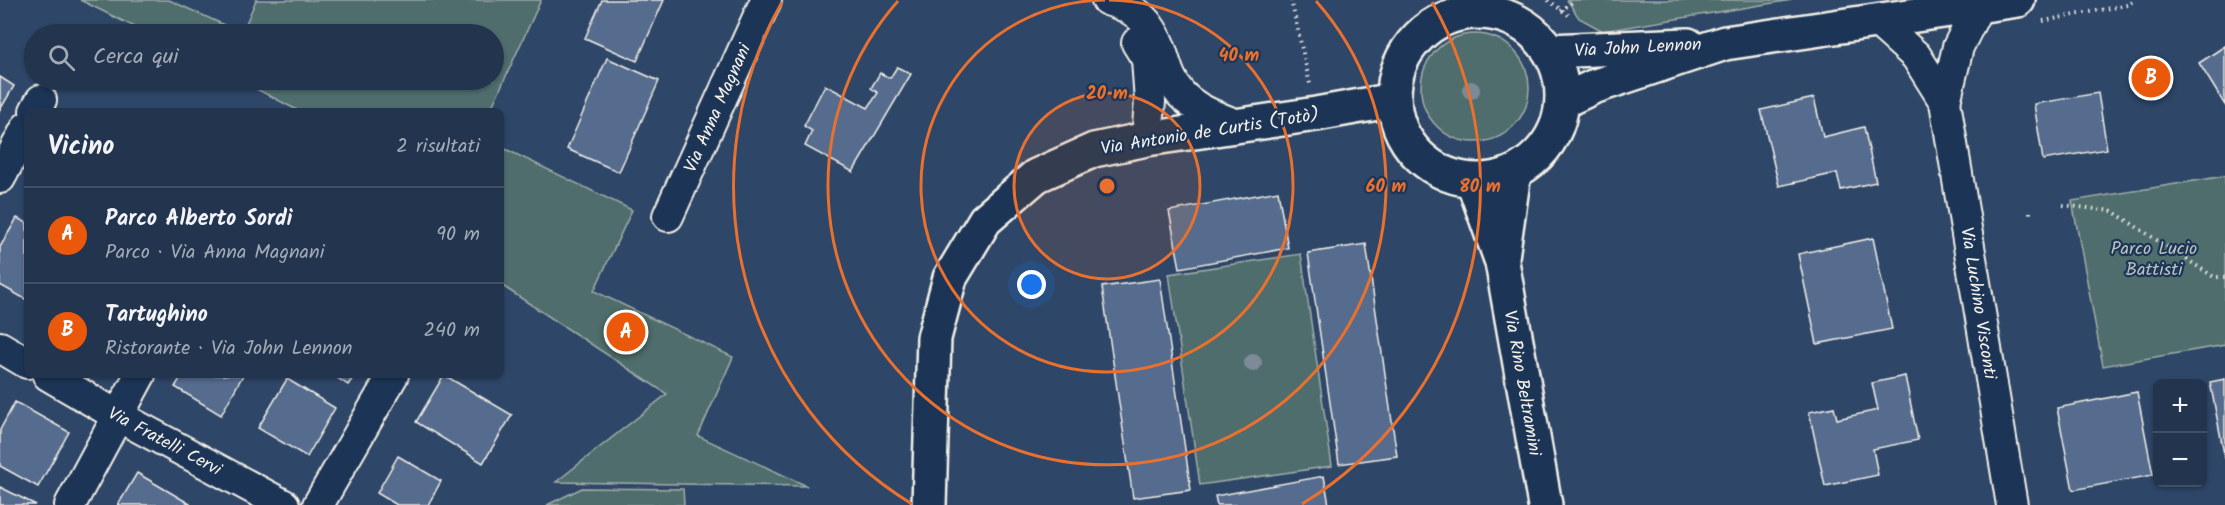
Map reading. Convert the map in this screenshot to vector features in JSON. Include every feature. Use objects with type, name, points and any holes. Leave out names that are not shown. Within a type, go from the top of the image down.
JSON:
[{"type":"street","name":"Via Anna Magnani","points":[[668,216],[766,0]]},
{"type":"street","points":[[1101,0],[1127,23],[1147,59],[1150,101],[1147,139]]},
{"type":"street","points":[[1107,0],[1127,6],[1149,25],[1162,53],[1168,74],[1179,92],[1195,107],[1237,125]]},
{"type":"street","name":"Via John Lennon","points":[[1550,51],[1725,43],[1979,5],[2029,11]]},
{"type":"street","name":"Via Luchino Visconti","points":[[1979,5],[1958,47],[1945,102],[2012,505]]},
{"type":"street","points":[[1494,7],[1532,31],[1550,51],[1563,101],[1558,126],[1546,149],[1527,166],[1514,173],[1505,177],[1473,181],[1454,178],[1430,167],[1411,148],[1398,126],[1394,100],[1397,72],[1431,14],[1452,14],[1494,7]]},
{"type":"street","name":"Via Luchino Visconti","points":[[1876,21],[1916,56],[1945,102]]},
{"type":"street","name":"Via John Lennon","points":[[1563,101],[1593,87],[1725,43]]},
{"type":"street","name":"Via Antonio de Curtis (Totò)","points":[[929,505],[934,338],[950,278],[985,220],[1036,176],[1094,150],[1147,139],[1394,100]]},
{"type":"street","points":[[0,178],[24,133]]},
{"type":"street","name":"Via Rino Beltramini","points":[[1502,262],[1514,173]]},
{"type":"street","name":"Via Rino Beltramini","points":[[1473,181],[1502,262],[1545,505]]},
{"type":"street","points":[[0,347],[24,361]]},
{"type":"street","name":"Via Fratelli Cervi","points":[[53,378],[118,416],[284,505]]},
{"type":"street","points":[[70,505],[138,378]]},
{"type":"street","points":[[318,505],[391,378]]},
{"type":"path","points":[[1291,0],[1311,88]]},
{"type":"path","points":[[1561,11],[1575,0]]},
{"type":"path","points":[[2029,11],[2127,4],[2135,0]]},
{"type":"path","points":[[2063,205],[2112,211],[2214,277],[2225,277]]},
{"type":"green space","points":[[80,0],[169,0],[222,24],[129,24]]},
{"type":"green space","points":[[256,0],[541,0],[504,81],[504,24],[246,24]]},
{"type":"green space","points":[[1567,0],[1792,0],[1603,31],[1579,18]]},
{"type":"green space","points":[[1475,34],[1496,38],[1513,50],[1525,67],[1529,88],[1525,109],[1513,126],[1496,138],[1475,142],[1454,138],[1437,126],[1425,109],[1421,88],[1425,67],[1437,50],[1454,38]]},
{"type":"green space","points":[[258,90],[500,90],[491,108],[293,108]]},
{"type":"green space","points":[[504,148],[632,210],[594,291],[733,357],[698,436],[807,486],[556,482],[667,394],[504,287]]},
{"type":"green space","name":"Parco Lucio Battisti","points":[[2225,176],[2225,345],[2103,366],[2072,201]]},
{"type":"green space","points":[[1301,254],[1332,466],[1200,485],[1169,274]]},
{"type":"green space","points":[[582,488],[683,489],[684,505],[547,505]]},
{"type":"building","points":[[602,0],[664,0],[637,61],[585,38]]},
{"type":"building","points":[[2225,46],[2225,105],[2199,63]]},
{"type":"building","points":[[607,58],[659,81],[619,172],[567,149]]},
{"type":"building","points":[[897,67],[911,74],[853,172],[805,146],[812,131],[804,126],[825,85],[868,108],[878,93],[871,88],[880,73],[890,78]]},
{"type":"building","points":[[0,77],[14,86],[0,110]]},
{"type":"building","points":[[2098,93],[2107,149],[2043,160],[2034,104]]},
{"type":"building","points":[[1814,98],[1823,137],[1864,127],[1876,182],[1841,190],[1837,173],[1779,186],[1761,110]]},
{"type":"building","points":[[1278,191],[1288,248],[1180,268],[1169,211]]},
{"type":"building","points":[[17,218],[24,222],[24,298],[0,285],[0,247]]},
{"type":"building","points":[[1873,238],[1892,329],[1817,344],[1798,254]]},
{"type":"building","points":[[1366,244],[1397,456],[1339,464],[1308,253]]},
{"type":"building","points":[[1160,279],[1191,490],[1133,498],[1102,287]]},
{"type":"building","points":[[1905,376],[1918,440],[1873,449],[1878,475],[1825,486],[1809,412],[1834,407],[1837,419],[1878,410],[1872,383]]},
{"type":"building","points":[[180,378],[241,378],[221,415],[175,387]]},
{"type":"building","points":[[338,378],[353,378],[348,385]]},
{"type":"building","points":[[442,378],[449,378],[512,415],[483,463],[416,422]]},
{"type":"building","points":[[287,379],[335,408],[307,457],[258,428]]},
{"type":"building","points":[[2225,379],[2225,459],[2210,382]]},
{"type":"building","points":[[2137,392],[2153,475],[2073,490],[2057,408]]},
{"type":"building","points":[[15,402],[69,432],[38,487],[0,466],[0,430]]},
{"type":"building","points":[[398,456],[441,481],[428,505],[397,505],[377,493]]},
{"type":"building","points":[[137,473],[190,504],[118,505]]},
{"type":"building","points":[[1324,476],[1329,505],[1217,505],[1215,496]]},
{"type":"building","points":[[0,487],[36,505],[0,505]]},
{"type":"place","name":"Tartughino","points":[[2151,78]]},
{"type":"place","name":"Parco Alberto Sordi","points":[[626,332]]}]
